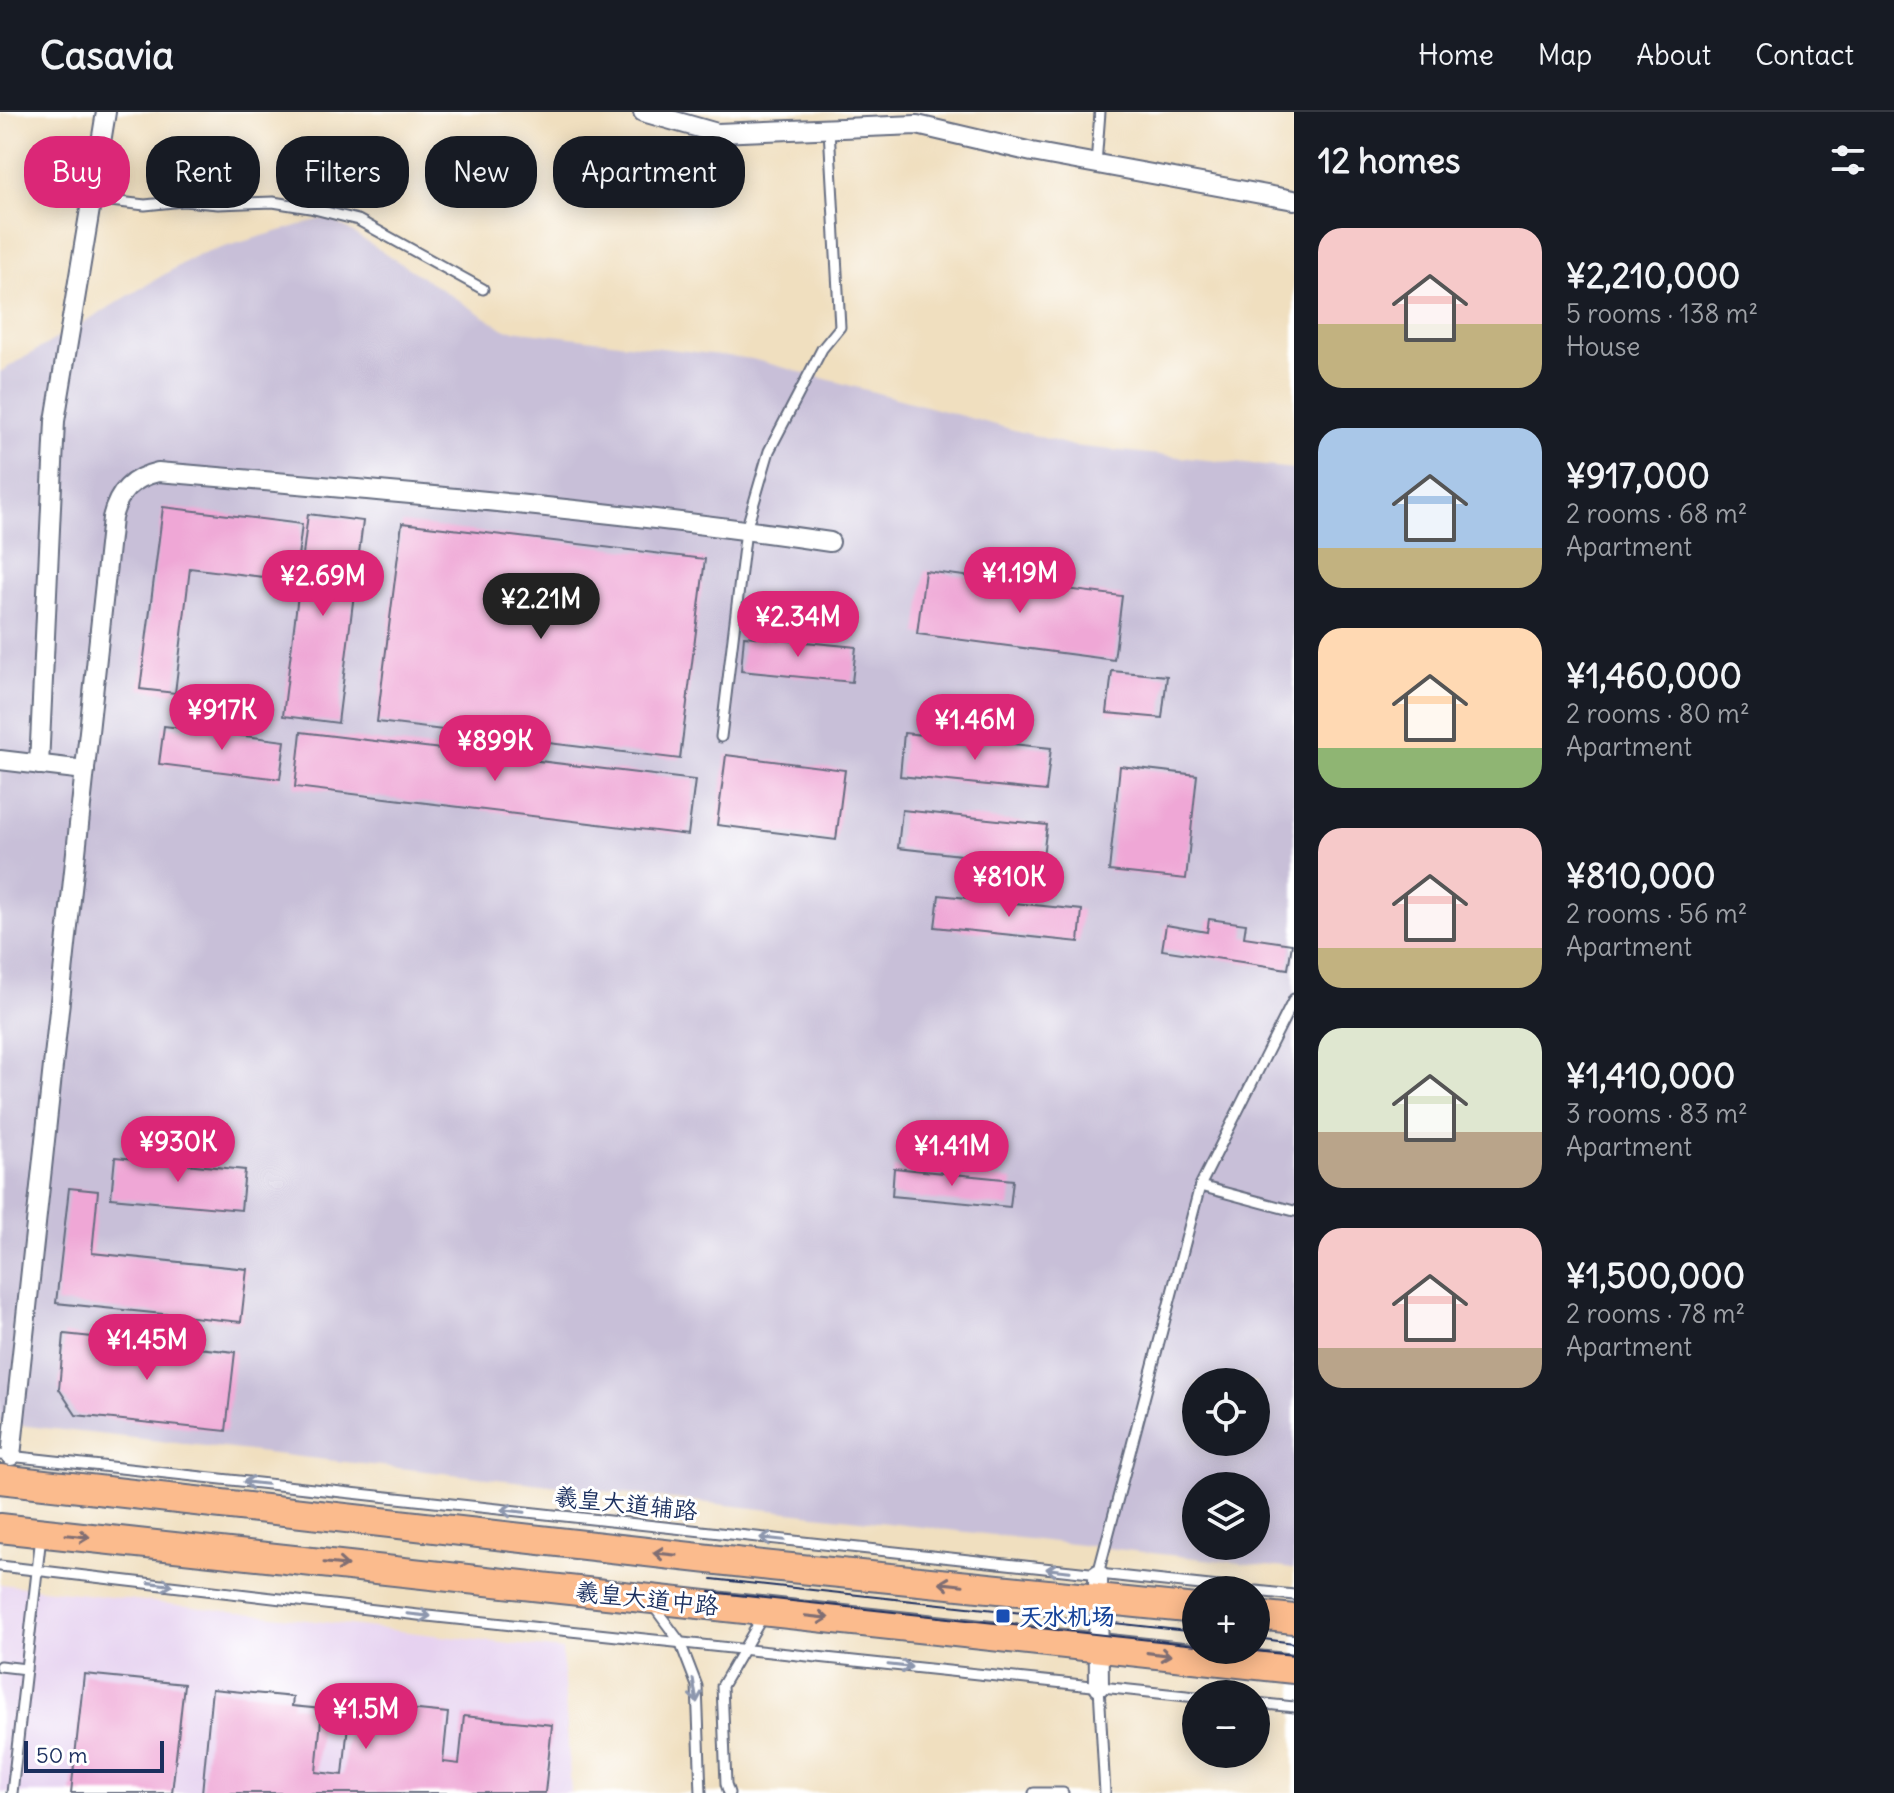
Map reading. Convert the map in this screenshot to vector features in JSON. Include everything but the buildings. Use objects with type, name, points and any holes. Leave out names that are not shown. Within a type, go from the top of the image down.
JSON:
[{"type":"main road","name":"羲皇大道中路","points":[[4,1464],[756,1565],[1097,1586],[1182,1606]]},
{"type":"main road","name":"羲皇大道中路","points":[[0,1528],[1294,1669]]},
{"type":"main road","points":[[1270,1616],[1294,1619]]},
{"type":"street","points":[[102,136],[106,112]]},
{"type":"street","points":[[643,112],[717,133],[829,120],[917,125],[1096,164],[1294,200]]},
{"type":"street","points":[[39,765],[55,421],[91,208]]},
{"type":"street","points":[[4,1464],[112,518],[122,492],[144,475],[158,472],[409,493],[830,542]]},
{"type":"street","points":[[0,760],[85,770]]},
{"type":"street","points":[[1097,1586],[1099,1687]]},
{"type":"lane","points":[[1096,164],[1100,112]]},
{"type":"lane","points":[[721,737],[746,530],[769,451],[822,349],[840,327],[829,120]]},
{"type":"lane","points":[[130,203],[273,202],[310,208],[358,220],[483,289]]},
{"type":"lane","points":[[1182,1588],[1097,1586],[1200,1186],[1294,999]]},
{"type":"lane","points":[[1200,1186],[1294,1211]]},
{"type":"lane","points":[[12,1793],[41,1532]]},
{"type":"lane","points":[[0,1566],[1182,1696]]},
{"type":"lane","points":[[1270,1592],[1294,1595]]},
{"type":"lane","points":[[647,1598],[680,1642],[697,1686],[701,1793]]},
{"type":"lane","points":[[729,1793],[726,1784],[722,1686],[766,1611]]},
{"type":"lane","points":[[0,1666],[26,1669]]},
{"type":"lane","points":[[1099,1687],[1105,1793]]},
{"type":"lane","points":[[1270,1704],[1294,1707]]},
{"type":"lane","points":[[1034,1793],[1063,1793]]},
{"type":"shaded area","points":[[328,217],[504,329],[752,359],[1073,446],[1294,469],[1294,1569],[1214,1560],[1270,1560],[1270,1472],[1182,1472],[1182,1556],[0,1423],[0,372],[197,255]]},
{"type":"shaded area","points":[[0,1584],[562,1650],[571,1793],[0,1793]]},
{"type":"tram line","points":[[712,1579],[1182,1630]]},
{"type":"tram line","points":[[710,1592],[1182,1643]]},
{"type":"tram line","points":[[1270,1640],[1294,1643]]},
{"type":"tram line","points":[[1270,1653],[1294,1655]]},
{"type":"place","name":"天水机场","points":[[1003,1616]]}]
